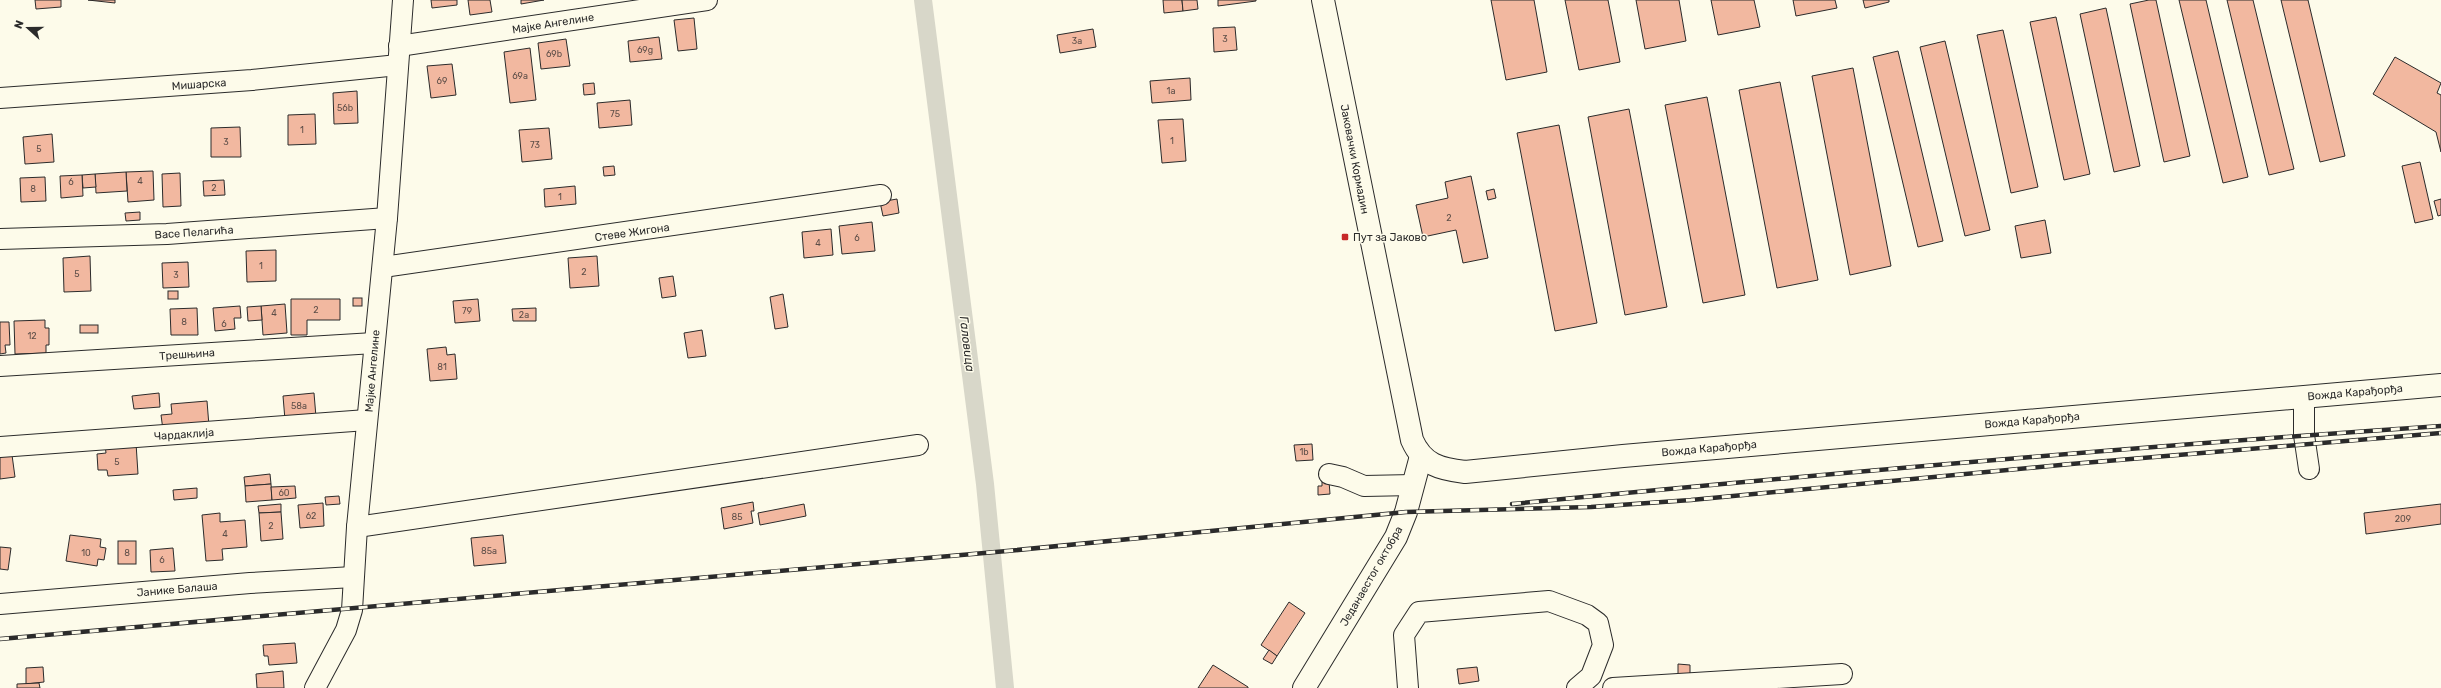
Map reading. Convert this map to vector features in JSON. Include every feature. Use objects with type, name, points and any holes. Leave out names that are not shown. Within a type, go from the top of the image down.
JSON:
[{"type":"main road","name":"Јаковачки Кормадин","points":[[1324,0],[1412,440],[1421,456]]},
{"type":"main road","name":"Вожда Карађорђа","points":[[1421,456],[1429,463],[1443,469],[1465,472],[1623,456],[2441,385]]},
{"type":"main road","name":"Једанаестог октобра","points":[[1304,688],[1396,537],[1421,456]]},
{"type":"street","name":"Мајке Ангелине","points":[[315,688],[346,630],[352,610],[357,527],[374,342],[383,268],[403,0]]},
{"type":"street","name":"Мајке Ангелине","points":[[399,56],[708,0]]},
{"type":"street","name":"Мишарска","points":[[0,98],[252,80],[399,56]]},
{"type":"street","name":"Стеве Жигона","points":[[383,268],[881,195]]},
{"type":"street","name":"Васе Пелагића","points":[[0,239],[167,234],[387,218]]},
{"type":"street","name":"Трешњина","points":[[0,366],[374,342]]},
{"type":"street","points":[[2304,397],[2304,435],[2309,469]]},
{"type":"street","name":"Чардаклија","points":[[0,447],[367,420]]},
{"type":"street","points":[[357,527],[918,445]]},
{"type":"street","points":[[1329,474],[1343,477],[1364,486],[1413,485]]},
{"type":"street","name":"Јанике Балаша","points":[[0,604],[250,583],[353,577]]},
{"type":"street","points":[[1408,688],[1404,636],[1419,612],[1549,601],[1587,615],[1598,623],[1603,645],[1591,676],[1577,688]]},
{"type":"street","points":[[1613,688],[1842,674]]},
{"type":"building","points":[[35,0],[61,0],[61,7],[36,9]]},
{"type":"building","points":[[88,0],[115,0],[115,3]]},
{"type":"building","points":[[431,0],[457,0],[457,5],[432,8]]},
{"type":"building","points":[[468,0],[490,0],[492,12],[470,15]]},
{"type":"building","points":[[521,0],[544,0],[521,4]]},
{"type":"building","points":[[1163,0],[1182,0],[1183,11],[1164,13]]},
{"type":"building","points":[[1182,0],[1197,0],[1198,9],[1183,11]]},
{"type":"building","points":[[1218,0],[1256,0],[1256,1],[1218,6]]},
{"type":"building","points":[[1491,0],[1534,0],[1547,72],[1506,80]]},
{"type":"building","points":[[1565,0],[1608,0],[1620,62],[1579,70]]},
{"type":"building","points":[[1636,0],[1679,0],[1686,41],[1645,49]]},
{"type":"building","points":[[1711,0],[1754,0],[1760,27],[1718,35]]},
{"type":"building","points":[[1793,0],[1835,0],[1837,8],[1796,16]]},
{"type":"building","points":[[1863,0],[1889,0],[1889,2],[1865,8]]},
{"type":"building","points":[[2156,0],[2190,156],[2164,162],[2130,4]]},
{"type":"building","points":[[2179,0],[2206,0],[2248,177],[2223,183]]},
{"type":"building","points":[[2227,0],[2253,0],[2294,169],[2269,175]]},
{"type":"building","points":[[2281,0],[2308,0],[2345,156],[2320,162]]},
{"type":"building","points":[[2106,8],[2140,166],[2114,172],[2080,14]]},
{"type":"building","points":[[2056,17],[2090,174],[2064,180],[2030,22]]},
{"type":"building","points":[[694,18],[697,49],[678,51],[674,20]]},
{"type":"building","points":[[1235,27],[1237,50],[1214,52],[1213,28]]},
{"type":"building","points":[[1093,29],[1096,47],[1060,53],[1057,35]]},
{"type":"building","points":[[2003,30],[2038,187],[2011,193],[1977,35]]},
{"type":"building","points":[[659,37],[662,59],[630,62],[628,41]]},
{"type":"building","points":[[566,39],[570,66],[541,69],[538,43]]},
{"type":"building","points":[[1945,41],[1990,230],[1965,236],[1920,47]]},
{"type":"building","points":[[530,48],[536,100],[510,103],[504,52]]},
{"type":"building","points":[[1898,51],[1943,241],[1918,247],[1873,57]]},
{"type":"building","points":[[2395,57],[2441,83],[2437,93],[2441,95],[2441,152],[2436,132],[2373,94]]},
{"type":"building","points":[[452,64],[456,95],[431,98],[427,66]]},
{"type":"building","points":[[1853,68],[1891,266],[1850,275],[1812,76]]},
{"type":"building","points":[[1190,78],[1191,100],[1152,103],[1150,81]]},
{"type":"building","points":[[1780,82],[1818,280],[1777,288],[1739,90]]},
{"type":"building","points":[[594,83],[595,94],[584,95],[583,84]]},
{"type":"building","points":[[357,91],[358,123],[334,124],[333,93]]},
{"type":"building","points":[[1707,97],[1745,295],[1703,303],[1665,105]]},
{"type":"building","points":[[630,100],[632,125],[599,128],[597,103]]},
{"type":"building","points":[[1629,109],[1667,307],[1625,315],[1588,117]]},
{"type":"building","points":[[315,114],[316,144],[288,145],[288,115]]},
{"type":"building","points":[[1183,119],[1186,161],[1162,163],[1158,120]]},
{"type":"building","points":[[1559,125],[1597,323],[1555,331],[1517,133]]},
{"type":"building","points":[[240,127],[241,157],[211,157],[211,128]]},
{"type":"building","points":[[549,128],[552,159],[522,162],[519,130]]},
{"type":"building","points":[[52,134],[54,162],[25,164],[23,137]]},
{"type":"building","points":[[2420,162],[2433,219],[2415,223],[2402,166]]},
{"type":"building","points":[[614,166],[615,175],[604,176],[603,167]]},
{"type":"building","points":[[153,171],[154,200],[128,202],[126,172]]},
{"type":"building","points":[[126,172],[127,191],[96,193],[95,174]]},
{"type":"building","points":[[180,173],[181,206],[163,207],[162,174]]},
{"type":"building","points":[[95,174],[96,187],[83,188],[82,175]]},
{"type":"building","points":[[82,175],[83,196],[61,198],[60,176]]},
{"type":"building","points":[[1471,176],[1488,258],[1463,263],[1456,230],[1423,237],[1416,205],[1448,198],[1445,182]]},
{"type":"building","points":[[45,177],[46,201],[21,202],[20,178]]},
{"type":"building","points":[[224,180],[225,195],[204,196],[203,181]]},
{"type":"building","points":[[575,186],[576,204],[545,207],[544,189]]},
{"type":"building","points":[[1494,189],[1496,198],[1488,200],[1486,191]]},
{"type":"building","points":[[897,199],[899,213],[883,216],[880,202]]},
{"type":"building","points":[[2441,199],[2441,215],[2438,216],[2434,201]]},
{"type":"building","points":[[140,212],[140,220],[126,221],[125,213]]},
{"type":"building","points":[[2045,220],[2051,253],[2021,258],[2015,226]]},
{"type":"building","points":[[872,222],[875,251],[842,254],[839,226]]},
{"type":"building","points":[[831,229],[833,255],[804,258],[802,232]]},
{"type":"building","points":[[276,250],[276,281],[247,282],[246,251]]},
{"type":"building","points":[[90,256],[91,291],[64,292],[63,258]]},
{"type":"building","points":[[597,256],[599,286],[570,288],[568,258]]},
{"type":"building","points":[[188,262],[189,287],[163,288],[162,263]]},
{"type":"building","points":[[673,276],[676,296],[662,298],[659,278]]},
{"type":"building","points":[[168,291],[178,291],[178,299],[168,299]]},
{"type":"building","points":[[783,294],[788,327],[775,329],[770,297]]},
{"type":"building","points":[[353,298],[362,298],[362,306],[353,306]]},
{"type":"building","points":[[291,299],[340,299],[340,320],[307,320],[307,335],[291,335]]},
{"type":"building","points":[[478,299],[480,321],[455,323],[453,301]]},
{"type":"building","points":[[285,304],[287,333],[263,335],[261,306]]},
{"type":"building","points":[[240,306],[241,318],[234,318],[235,329],[215,331],[213,308]]},
{"type":"building","points":[[261,306],[262,320],[248,321],[247,307]]},
{"type":"building","points":[[197,308],[198,335],[171,335],[170,309]]},
{"type":"building","points":[[536,308],[536,321],[513,321],[512,309]]},
{"type":"building","points":[[45,320],[45,328],[49,328],[49,345],[46,345],[46,353],[15,354],[14,321]]},
{"type":"building","points":[[0,322],[9,322],[10,345],[5,345],[6,353],[0,354]]},
{"type":"building","points":[[80,325],[98,325],[98,333],[80,333]]},
{"type":"building","points":[[702,330],[706,356],[688,358],[684,333]]},
{"type":"building","points":[[446,347],[447,355],[455,354],[457,379],[430,381],[427,349]]},
{"type":"building","points":[[159,393],[160,407],[134,409],[132,396]]},
{"type":"building","points":[[314,393],[316,417],[285,420],[283,396]]},
{"type":"building","points":[[207,401],[209,426],[163,430],[161,415],[172,414],[171,404]]},
{"type":"building","points":[[136,443],[138,474],[108,476],[107,470],[98,470],[97,454],[106,453],[105,445]]},
{"type":"building","points":[[1312,444],[1313,460],[1296,461],[1294,445]]},
{"type":"building","points":[[12,455],[15,477],[0,479],[0,457]]},
{"type":"building","points":[[270,474],[271,484],[245,486],[244,477]]},
{"type":"building","points":[[1329,481],[1330,494],[1318,495],[1318,486],[1322,486],[1322,482]]},
{"type":"building","points":[[271,484],[272,500],[246,502],[245,486]]},
{"type":"building","points":[[295,486],[296,498],[272,500],[271,487]]},
{"type":"building","points":[[197,488],[197,498],[174,500],[173,490]]},
{"type":"building","points":[[339,496],[340,504],[326,505],[325,497]]},
{"type":"building","points":[[753,502],[754,511],[751,511],[753,523],[724,529],[721,508]]},
{"type":"building","points":[[323,503],[324,526],[300,528],[298,505]]},
{"type":"building","points":[[281,504],[281,512],[259,513],[258,506]]},
{"type":"building","points":[[804,504],[806,516],[760,525],[758,513]]},
{"type":"building","points":[[2441,504],[2441,524],[2366,534],[2364,513]]},
{"type":"building","points":[[281,512],[283,539],[261,541],[259,513]]},
{"type":"building","points":[[220,513],[220,522],[245,520],[247,547],[222,549],[223,560],[206,561],[202,515]]},
{"type":"building","points":[[70,535],[101,539],[100,547],[106,548],[104,560],[98,559],[97,566],[66,561]]},
{"type":"building","points":[[503,535],[506,563],[474,566],[471,538]]},
{"type":"building","points":[[118,541],[136,541],[136,564],[118,564]]},
{"type":"building","points":[[0,547],[11,548],[8,570],[0,569]]},
{"type":"building","points":[[173,548],[175,571],[151,572],[150,550]]},
{"type":"building","points":[[1289,602],[1305,613],[1277,656],[1261,645]]},
{"type":"building","points":[[295,643],[297,663],[269,665],[268,656],[264,656],[263,645]]},
{"type":"building","points":[[1269,650],[1277,656],[1272,664],[1263,659]]},
{"type":"building","points":[[1678,664],[1690,665],[1690,676],[1678,676]]},
{"type":"building","points":[[1213,665],[1248,687],[1248,688],[1198,688]]},
{"type":"building","points":[[43,667],[44,682],[26,684],[26,668]]},
{"type":"building","points":[[1477,667],[1479,681],[1459,684],[1457,669]]},
{"type":"building","points":[[283,671],[284,688],[257,688],[256,674]]},
{"type":"building","points":[[39,683],[40,688],[17,688],[17,684]]},
{"type":"waterway","name":"Галовица","points":[[923,0],[985,484],[1005,688]]},
{"type":"railway","points":[[1512,504],[1976,462],[2441,426]]},
{"type":"railway","points":[[0,639],[1007,551],[1406,512],[1591,507],[1691,500],[2071,464],[2441,433]]},
{"type":"place","name":"Пут за Јаково","points":[[1345,237]]}]
